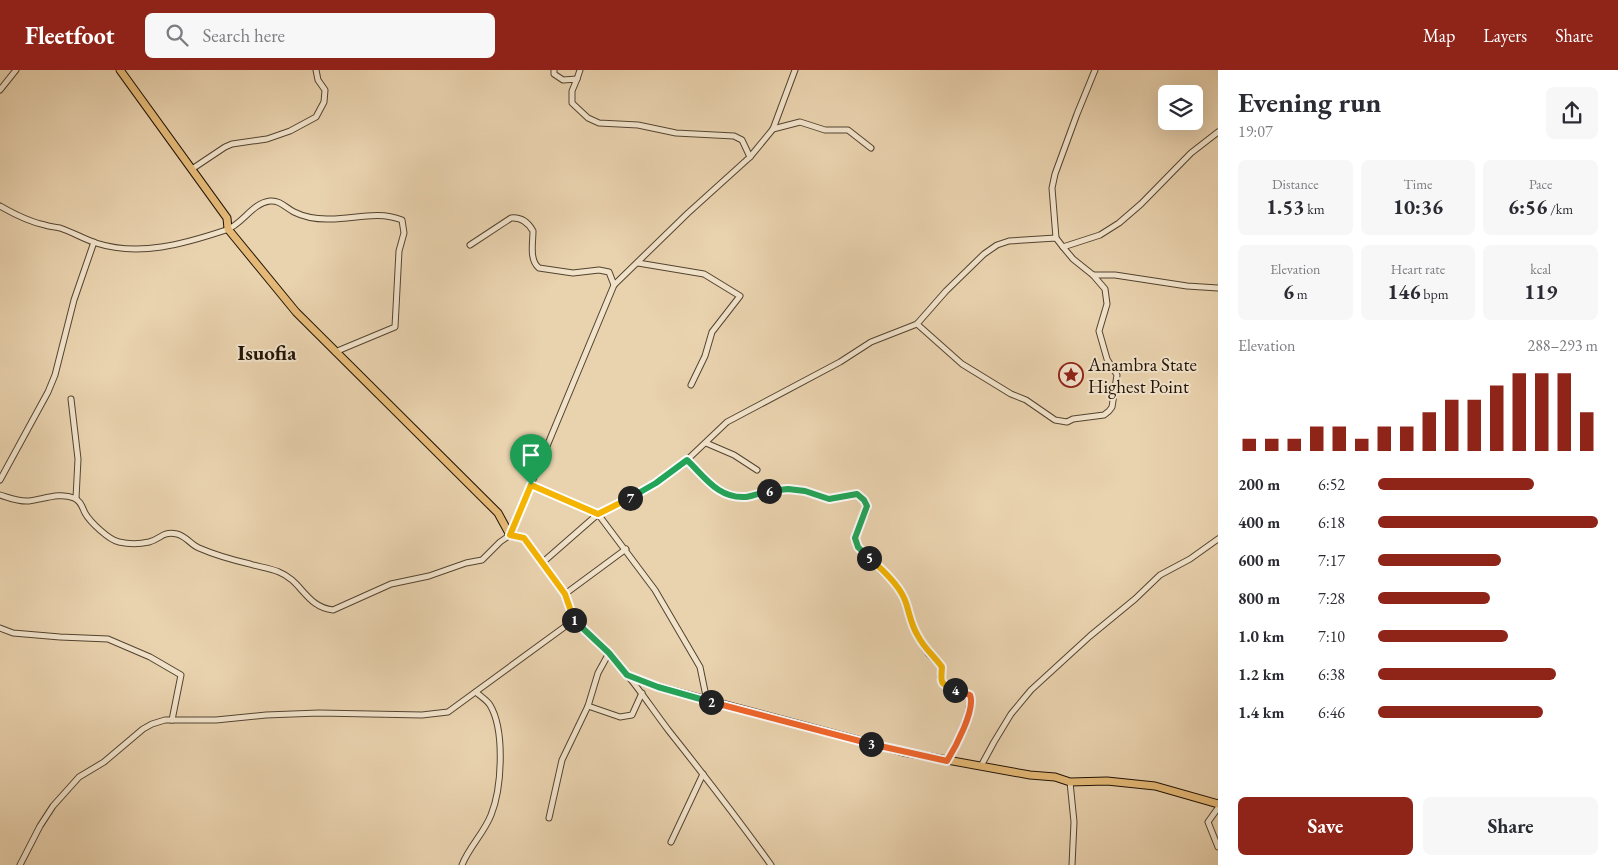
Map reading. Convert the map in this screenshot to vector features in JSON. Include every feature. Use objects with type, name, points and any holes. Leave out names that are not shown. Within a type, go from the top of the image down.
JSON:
[{"type":"main road","points":[[120,70],[227,218],[228,229],[278,292],[334,352],[498,513],[510,535],[524,538],[565,594],[574,620],[609,653],[627,675],[658,687],[707,701],[903,752],[1030,775],[1055,777],[1070,782],[1133,782],[1164,788],[1218,806]]},
{"type":"street","points":[[0,90],[16,70]]},
{"type":"street","points":[[192,169],[232,144],[267,139],[311,121],[316,117],[324,102],[325,90],[318,80],[316,70]]},
{"type":"street","points":[[554,70],[554,74],[564,80],[577,79]]},
{"type":"street","points":[[580,70],[572,91],[572,103],[588,118],[599,123],[638,125],[676,133],[734,136],[742,140],[750,157]]},
{"type":"street","points":[[0,495],[15,500],[28,501],[65,496],[76,498],[82,504],[85,514],[112,539],[128,543],[150,542],[163,534],[178,534],[188,539],[197,548],[235,561],[279,571],[287,576],[318,606],[333,610],[391,584],[429,576],[466,563],[482,560],[510,535],[575,374],[614,285],[688,213],[750,157],[773,129],[795,70]]},
{"type":"street","points":[[917,324],[962,364],[1011,394],[1026,400],[1055,420],[1067,422],[1073,419],[1104,415],[1112,407],[1117,375],[1107,358],[1099,331],[1108,304],[1105,289],[1093,275],[1073,259],[1056,238],[1052,188],[1055,174],[1095,70]]},
{"type":"street","points":[[773,129],[800,122],[825,130],[848,130],[871,148]]},
{"type":"street","points":[[1063,247],[1100,235],[1119,223],[1141,204],[1191,153],[1218,132]]},
{"type":"street","points":[[0,206],[29,220],[60,228],[94,242],[127,250],[143,250],[175,244],[228,229],[269,201],[277,202],[292,211],[315,219],[373,214],[402,220],[404,233],[399,251],[395,327],[334,352]]},
{"type":"street","points":[[470,245],[511,218],[517,217],[525,221],[533,231],[533,258],[539,268],[573,273],[599,270],[608,272],[614,285]]},
{"type":"street","points":[[542,562],[598,514],[656,483],[687,460],[727,422],[840,362],[871,342],[917,324],[946,291],[984,254],[997,245],[1009,241],[1056,238]]},
{"type":"street","points":[[0,480],[48,392],[74,300],[94,242]]},
{"type":"street","points":[[638,263],[704,274],[740,296],[712,332],[705,356],[691,385]]},
{"type":"street","points":[[1093,275],[1114,275],[1187,286],[1218,288]]},
{"type":"street","points":[[71,400],[78,459],[76,498]]},
{"type":"street","points":[[706,443],[734,455],[757,470]]},
{"type":"street","points":[[687,460],[705,480],[727,495],[736,497],[748,496],[788,489],[805,491],[829,499],[857,494],[864,500],[866,510],[855,538],[856,543],[902,593],[908,616],[918,637],[929,654],[942,667],[941,681],[946,686],[970,695],[971,698],[965,729],[947,761]]},
{"type":"street","points":[[531,485],[598,514],[655,590],[700,667],[707,701]]},
{"type":"street","points":[[981,766],[1011,714],[1030,690],[1090,636],[1135,599],[1160,574],[1190,559],[1218,539]]},
{"type":"street","points":[[565,594],[626,549]]},
{"type":"street","points":[[20,865],[52,806],[79,777],[104,762],[143,729],[152,724],[172,720],[216,720],[266,715],[319,713],[422,715],[448,712],[574,620]]},
{"type":"street","points":[[0,628],[23,634],[108,639],[150,657],[181,675],[172,720]]},
{"type":"street","points":[[549,818],[562,760],[588,706],[598,673],[609,653]]},
{"type":"street","points":[[627,675],[771,865]]},
{"type":"street","points":[[462,865],[490,817],[494,806],[498,780],[500,751],[497,722],[489,703],[476,692]]},
{"type":"street","points":[[588,706],[620,717],[632,715],[642,693]]},
{"type":"street","points":[[671,842],[703,774]]},
{"type":"street","points":[[1070,782],[1074,822],[1072,865]]},
{"type":"street","points":[[1218,806],[1208,822],[1218,847]]},
{"type":"place","name":"Anambra State Highest Point","points":[[1071,375]]},
{"type":"district","name":"Isuofia","points":[[267,353]]},
{"type":"route","points":[[687,460],[715,488],[727,495],[736,497],[788,489],[805,491],[829,499],[857,494],[864,500],[867,506],[855,538],[858,547],[902,593],[912,626],[929,654],[942,667],[940,676],[943,684],[970,695],[971,700],[965,729],[947,761],[903,752],[707,701],[658,687],[627,675],[609,653],[574,620],[565,594],[524,538],[510,535],[531,485],[598,514],[656,483],[687,460]]}]
